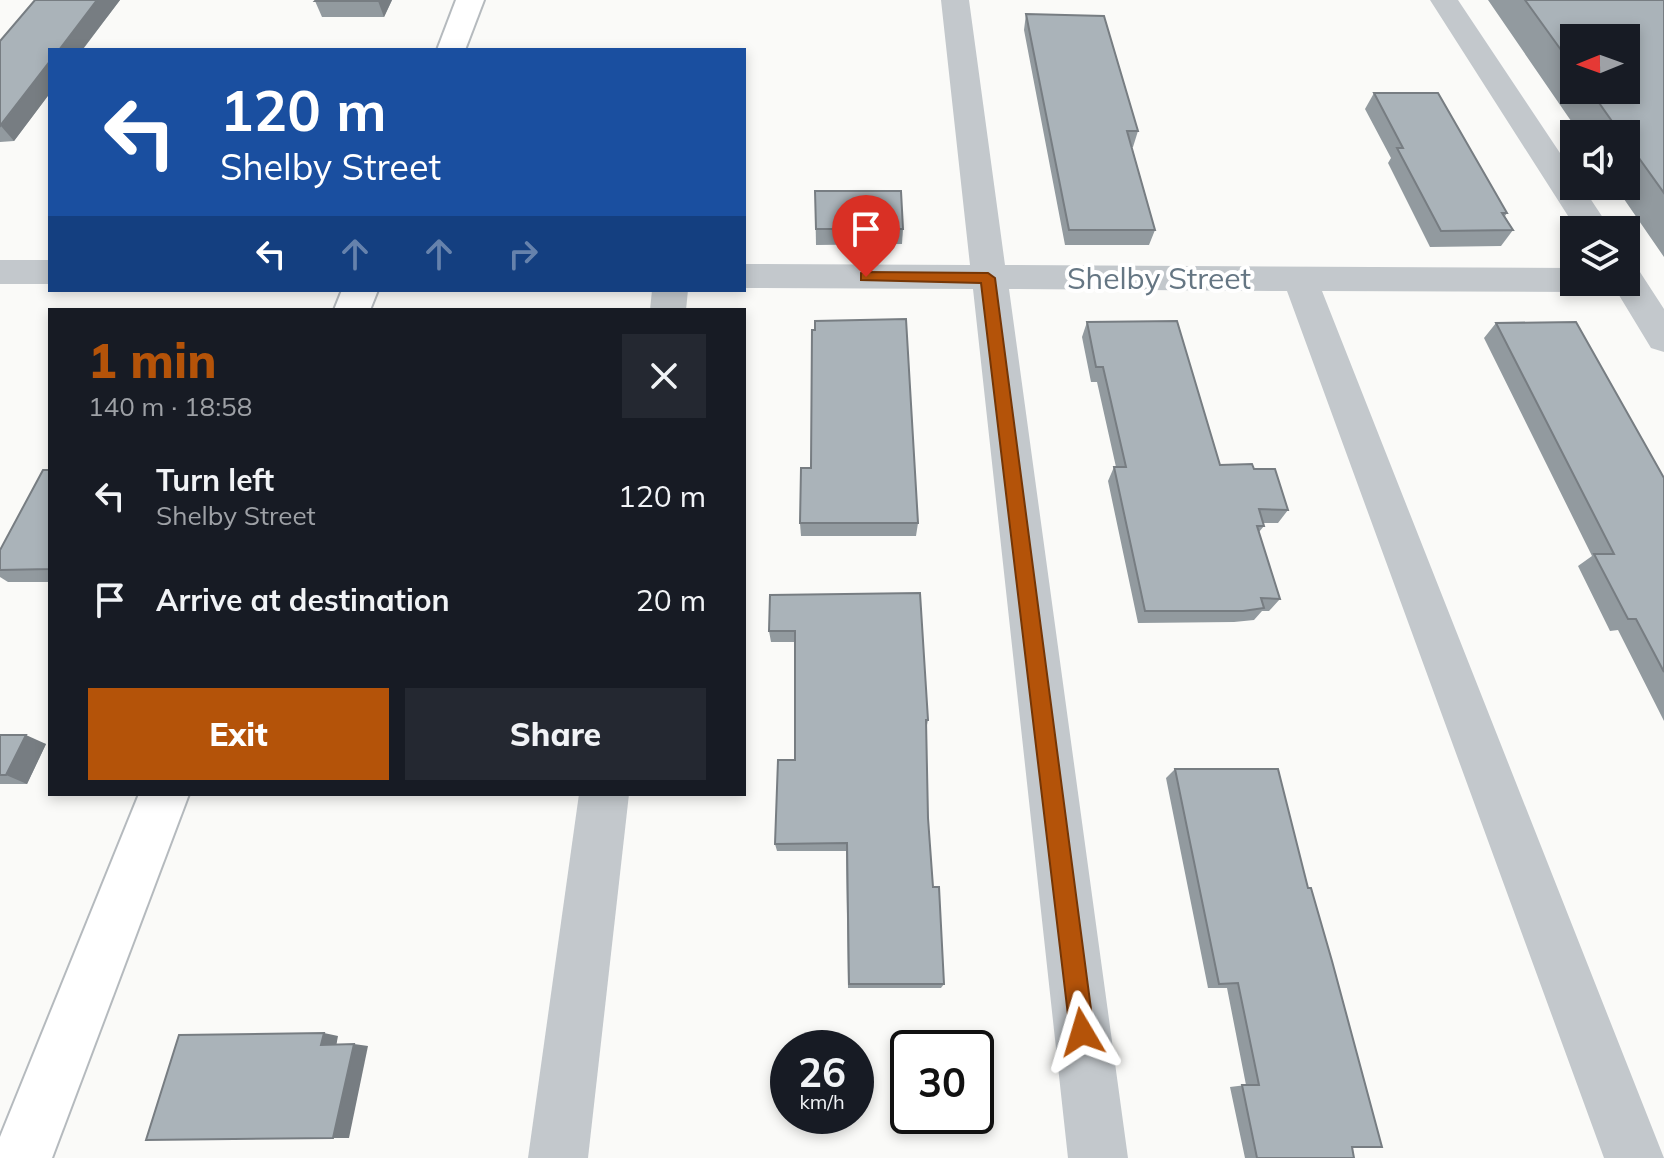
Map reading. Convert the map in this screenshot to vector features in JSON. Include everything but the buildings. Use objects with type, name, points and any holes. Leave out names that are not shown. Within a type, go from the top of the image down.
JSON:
[{"type":"main road","points":[[452,48],[470,0]]},
{"type":"main road","points":[[22,1158],[163,796]]},
{"type":"street","points":[[955,0],[1098,1158]]},
{"type":"street","points":[[1444,0],[1585,216]]},
{"type":"street","points":[[0,272],[48,272]]},
{"type":"street","name":"Shelby Street","points":[[746,276],[1560,280]]},
{"type":"street","points":[[1300,279],[1634,1158]]},
{"type":"street","points":[[1636,296],[1664,339]]},
{"type":"street","points":[[558,1158],[604,796]]},
{"type":"route","points":[[866,277],[988,278],[1082,1032]]}]
